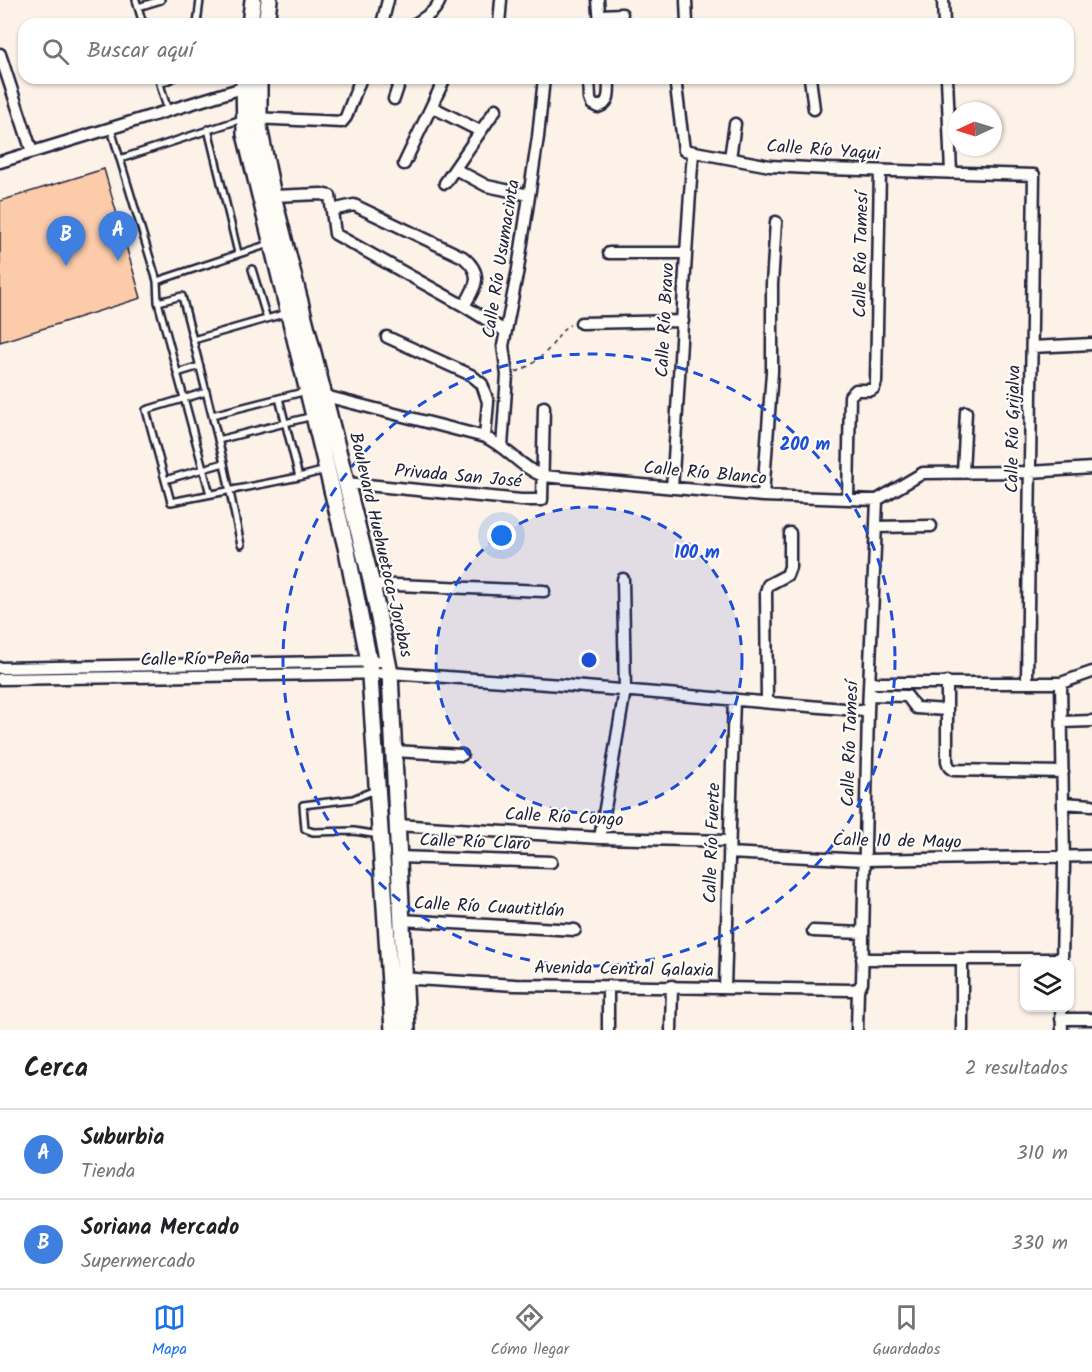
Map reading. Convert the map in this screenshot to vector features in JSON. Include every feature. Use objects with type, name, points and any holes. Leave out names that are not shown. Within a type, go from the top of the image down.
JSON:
[{"type":"main road","points":[[267,18],[269,0]]},
{"type":"main road","points":[[251,18],[252,1]]},
{"type":"main road","name":"Boulevard Huehuetoca-Jorobas","points":[[251,84],[252,118],[372,584],[388,667],[401,920],[393,1030]]},
{"type":"main road","name":"Boulevard Huehuetoca-Jorobas","points":[[252,118],[244,134],[347,550],[369,667],[380,835],[397,978],[407,1030]]},
{"type":"street","points":[[384,18],[388,0]]},
{"type":"street","points":[[425,18],[438,6],[440,0]]},
{"type":"street","points":[[500,18],[501,0]]},
{"type":"street","points":[[598,0],[600,18]]},
{"type":"street","points":[[686,0],[687,18]]},
{"type":"street","points":[[943,0],[944,18]]},
{"type":"street","points":[[607,18],[622,14]]},
{"type":"street","points":[[0,54],[4,85],[32,152]]},
{"type":"street","points":[[0,162],[168,111],[245,84]]},
{"type":"street","points":[[252,118],[342,122],[360,84]]},
{"type":"street","points":[[394,99],[399,84]]},
{"type":"street","points":[[404,164],[442,84]]},
{"type":"street","name":"Calle Río Usumacinta","points":[[502,447],[507,375],[503,346],[538,137],[543,84]]},
{"type":"street","points":[[589,84],[590,99],[592,104],[598,108],[608,101],[609,84]]},
{"type":"street","points":[[676,84],[684,150],[693,153]]},
{"type":"street","points":[[811,84],[814,108]]},
{"type":"street","points":[[947,84],[951,173]]},
{"type":"street","points":[[432,107],[480,131]]},
{"type":"street","points":[[446,183],[496,108]]},
{"type":"street","points":[[730,158],[735,124]]},
{"type":"street","name":"Calle Río Yaqui","points":[[693,153],[770,166],[1034,175]]},
{"type":"street","name":"Calle Río Bravo","points":[[672,488],[693,153]]},
{"type":"street","points":[[455,169],[487,186],[529,195]]},
{"type":"street","name":"Calle Río Tamesí","points":[[848,499],[850,396],[856,390],[871,390],[876,382],[880,171]]},
{"type":"street","name":"Calle Río Grijalva","points":[[1027,682],[1034,175]]},
{"type":"street","points":[[273,196],[321,194],[330,196],[335,234],[464,306],[505,332]]},
{"type":"street","points":[[332,210],[354,205],[463,257],[473,266],[476,273],[476,287],[464,306]]},
{"type":"street","points":[[763,496],[772,372],[772,284],[776,222]]},
{"type":"street","points":[[609,253],[685,253]]},
{"type":"street","points":[[581,323],[683,321]]},
{"type":"street","points":[[387,337],[471,375],[482,384],[488,402],[486,437]]},
{"type":"street","points":[[1032,347],[1092,344]]},
{"type":"street","name":"Calle Río Blanco","points":[[325,396],[486,437],[534,473],[543,476],[763,496],[877,500]]},
{"type":"street","points":[[543,476],[544,407]]},
{"type":"street","points":[[963,473],[966,412]]},
{"type":"street","points":[[877,500],[923,473],[1030,472],[1092,468]]},
{"type":"street","name":"Privada San José","points":[[346,483],[536,501],[542,500],[543,476]]},
{"type":"street","name":"Calle Río Tamesí","points":[[857,1030],[858,989],[862,983],[868,711],[877,500]]},
{"type":"street","points":[[876,527],[931,526]]},
{"type":"street","points":[[766,702],[766,592],[768,585],[787,575],[790,567],[790,533]]},
{"type":"street","points":[[600,837],[625,690],[622,579]]},
{"type":"street","points":[[372,584],[544,591]]},
{"type":"street","name":"Calle Río Peña","points":[[0,679],[369,667]]},
{"type":"street","name":"Calle Río Peña","points":[[0,668],[388,667],[868,711]]},
{"type":"street","points":[[869,689],[947,682],[1061,683],[1092,672]]},
{"type":"street","points":[[947,682],[947,761],[949,767],[953,770],[1063,772]]},
{"type":"street","points":[[1061,683],[1064,858],[1062,958]]},
{"type":"street","points":[[869,689],[907,696],[916,708],[947,710]]},
{"type":"street","name":"Calle Río Fuerte","points":[[725,988],[734,699]]},
{"type":"street","points":[[1062,722],[1092,720]]},
{"type":"street","points":[[394,751],[462,755]]},
{"type":"street","points":[[1063,802],[1092,805]]},
{"type":"street","name":"Calle Río Congo","points":[[397,825],[729,847]]},
{"type":"street","name":"Calle 10 de Mayo","points":[[729,847],[864,860],[1092,856]]},
{"type":"street","name":"Calle Río Claro","points":[[398,857],[550,862]]},
{"type":"street","name":"Calle Río Cuautitlán","points":[[401,920],[574,930]]},
{"type":"street","points":[[813,931],[863,933]]},
{"type":"street","points":[[862,959],[1020,960]]},
{"type":"street","points":[[962,959],[962,1030]]},
{"type":"street","name":"Avenida Central Galaxia","points":[[397,978],[515,984],[858,989]]},
{"type":"street","points":[[608,986],[608,1030]]},
{"type":"street","points":[[671,1030],[672,986]]},
{"type":"street","points":[[1061,1019],[1092,1019]]},
{"type":"lane","points":[[136,0],[141,18]]},
{"type":"lane","points":[[138,8],[161,0]]},
{"type":"lane","points":[[198,18],[200,0]]},
{"type":"lane","points":[[160,84],[168,111]]},
{"type":"lane","points":[[120,159],[208,129],[252,118]]},
{"type":"lane","points":[[111,128],[157,281],[158,302],[210,494]]},
{"type":"lane","points":[[208,129],[238,254]]},
{"type":"lane","points":[[157,281],[271,243]]},
{"type":"lane","points":[[252,269],[267,319]]},
{"type":"lane","points":[[158,302],[182,296],[224,463],[241,544]]},
{"type":"lane","points":[[193,340],[288,313]]},
{"type":"lane","points":[[177,373],[200,366]]},
{"type":"lane","points":[[212,416],[307,391]]},
{"type":"lane","points":[[207,392],[146,410],[171,502],[327,470]]},
{"type":"lane","points":[[279,398],[299,477]]},
{"type":"lane","points":[[218,440],[314,416]]},
{"type":"lane","points":[[165,480],[224,463]]},
{"type":"lane","points":[[377,790],[353,800],[303,806],[304,829],[312,832],[354,831],[380,835]]},
{"type":"path","points":[[507,375],[528,368],[547,353],[566,326],[581,323]]},
{"type":"building","points":[[104,169],[141,298],[0,342],[0,201]]},
{"type":"place","name":"Suburbia","points":[[118,261]]},
{"type":"place","name":"Soriana Mercado","points":[[66,266]]}]
